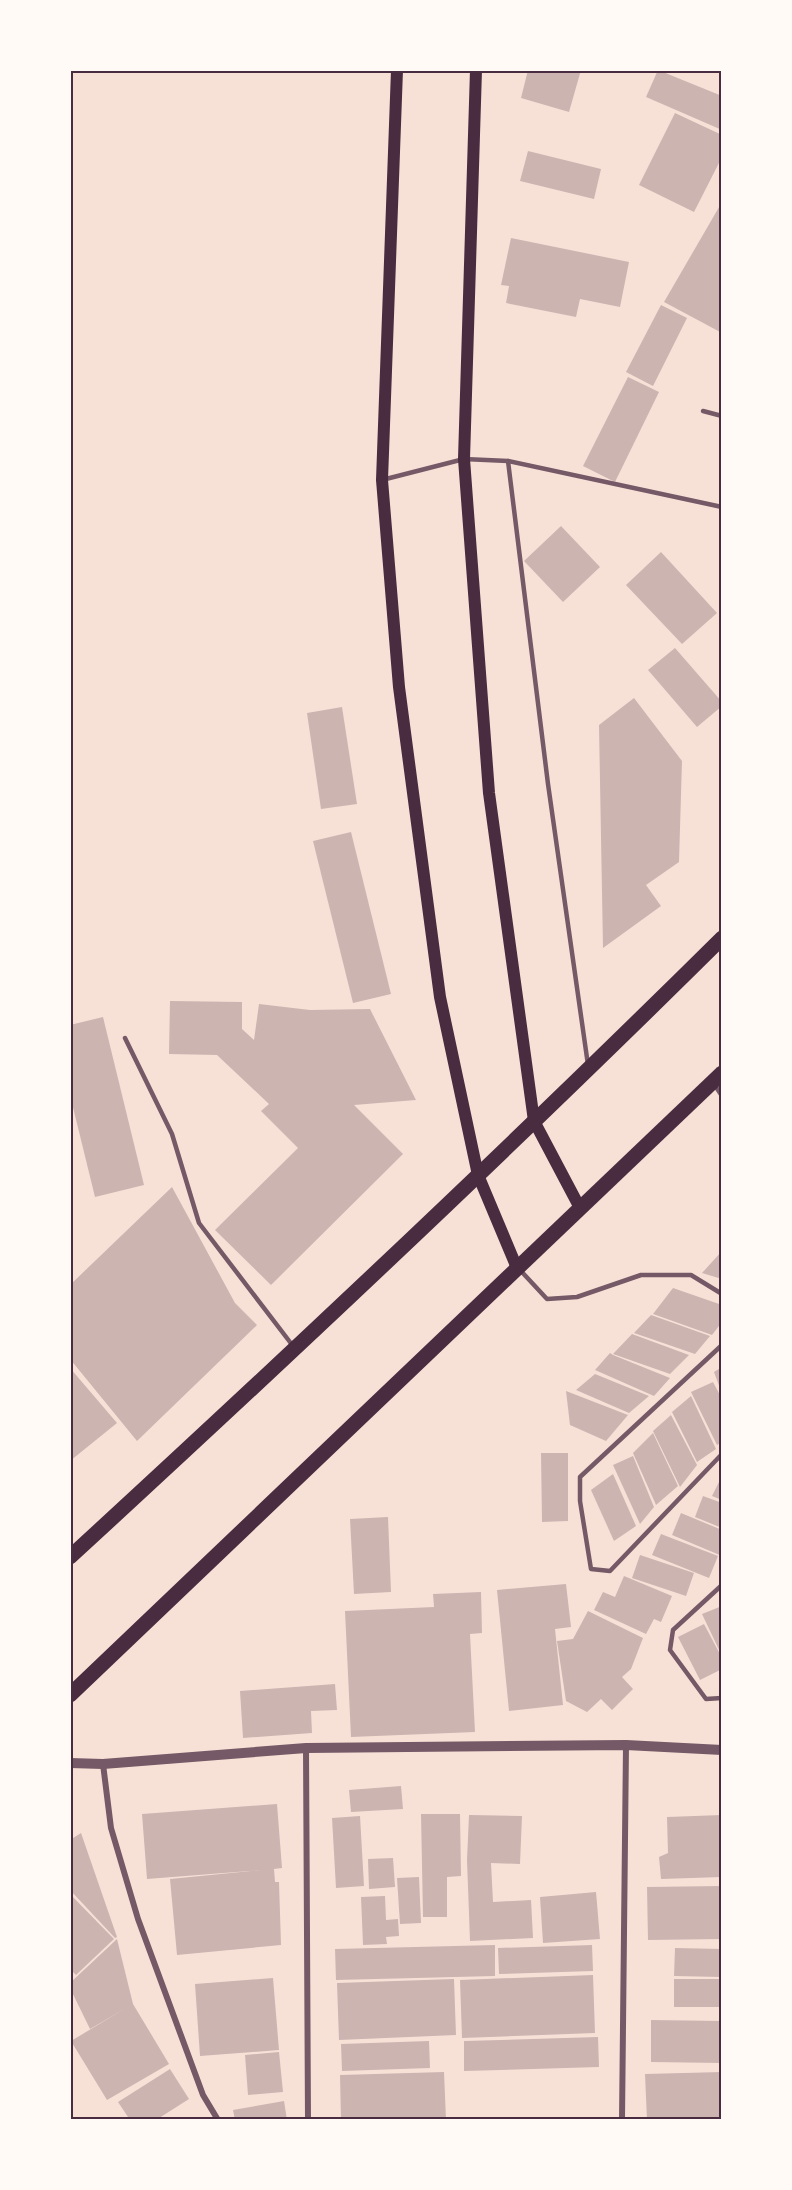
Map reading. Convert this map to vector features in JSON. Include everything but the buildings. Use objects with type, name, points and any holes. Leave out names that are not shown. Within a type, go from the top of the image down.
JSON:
[{"type":"main road","points":[[397,70],[382,480],[399,687],[440,997],[478,1175],[517,1268]]},
{"type":"main road","points":[[476,70],[464,459],[489,793],[534,1121],[580,1208]]},
{"type":"main road","points":[[70,1557],[296,1349],[589,1070],[722,938]]},
{"type":"main road","points":[[70,1695],[717,1077]]},
{"type":"street","points":[[622,2120],[626,1745]]},
{"type":"street","points":[[70,1763],[103,1764],[306,1748],[626,1745],[722,1750]]},
{"type":"street","points":[[306,1748],[308,2120]]},
{"type":"street","points":[[103,1764],[111,1828],[138,1919],[203,2095],[218,2120]]},
{"type":"lane","points":[[704,411],[722,416]]},
{"type":"lane","points":[[382,480],[464,459],[508,461],[722,507]]},
{"type":"lane","points":[[508,461],[550,795],[589,1070]]},
{"type":"lane","points":[[125,1038],[172,1134],[199,1223],[296,1349]]},
{"type":"lane","points":[[717,1077],[722,1096]]},
{"type":"lane","points":[[517,1268],[547,1299],[577,1297],[641,1275],[691,1275],[722,1294]]},
{"type":"lane","points":[[722,1345],[580,1477],[580,1502],[591,1569],[610,1571],[722,1454]]},
{"type":"lane","points":[[722,1585],[673,1630],[670,1650],[706,1699],[722,1698]]}]
